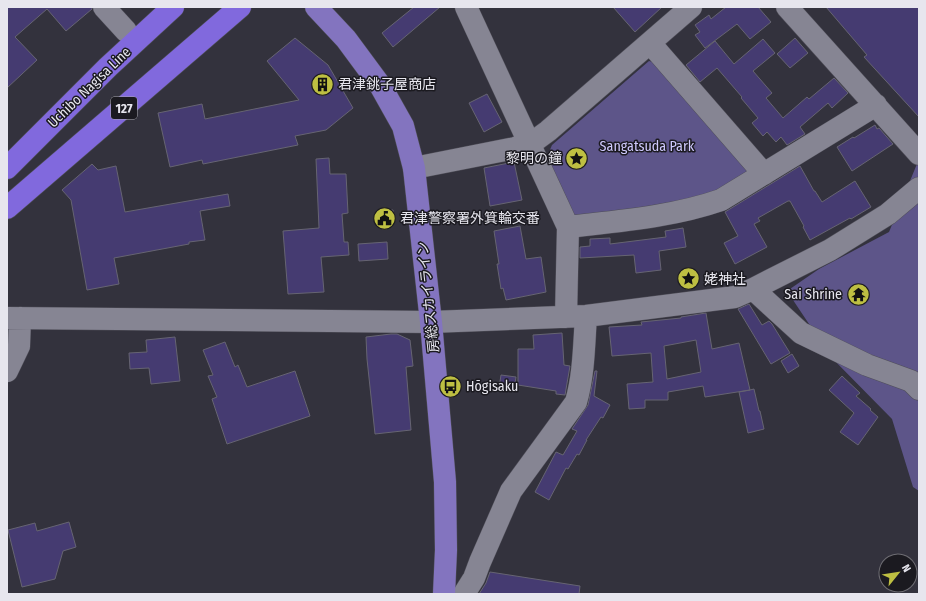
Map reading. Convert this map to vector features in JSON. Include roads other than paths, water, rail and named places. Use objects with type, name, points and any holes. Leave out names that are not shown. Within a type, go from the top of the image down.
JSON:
[{"type":"highway","name":"Uchibo Nagisa Line","points":[[7,168],[108,67],[173,7]]},
{"type":"highway","name":"127","points":[[7,208],[240,7]]},
{"type":"main road","name":"房総スカイライン","points":[[316,7],[346,39],[380,85],[403,126],[414,168],[431,322],[445,482],[446,550],[444,594]]},
{"type":"street","points":[[104,7],[126,31]]},
{"type":"street","points":[[464,594],[474,578],[511,491],[560,426],[576,402],[583,361],[576,316],[568,227],[466,7]]},
{"type":"street","points":[[414,168],[530,144],[548,131],[691,7]]},
{"type":"street","points":[[787,7],[919,154]]},
{"type":"street","points":[[650,43],[764,174]]},
{"type":"street","points":[[568,227],[639,218],[698,208],[721,200],[876,105]]},
{"type":"street","points":[[7,371],[19,346],[13,318],[431,322],[576,316],[735,297],[830,250],[864,230],[888,214],[919,188]]},
{"type":"street","points":[[753,289],[801,333],[867,365],[911,381],[919,389]]},
{"type":"place","name":"君津銚子屋商店","points":[[322,84]]},
{"type":"place","name":"黎明の鐘","points":[[577,158]]},
{"type":"place","name":"君津警察署外箕輪交番","points":[[384,218]]},
{"type":"place","name":"姥神社","points":[[688,279]]},
{"type":"place","name":"Sai Shrine","points":[[858,294]]},
{"type":"place","name":"Hōgisaku","points":[[451,386]]},
{"type":"park label","name":"Sangatsuda Park","points":[[647,146]]}]
